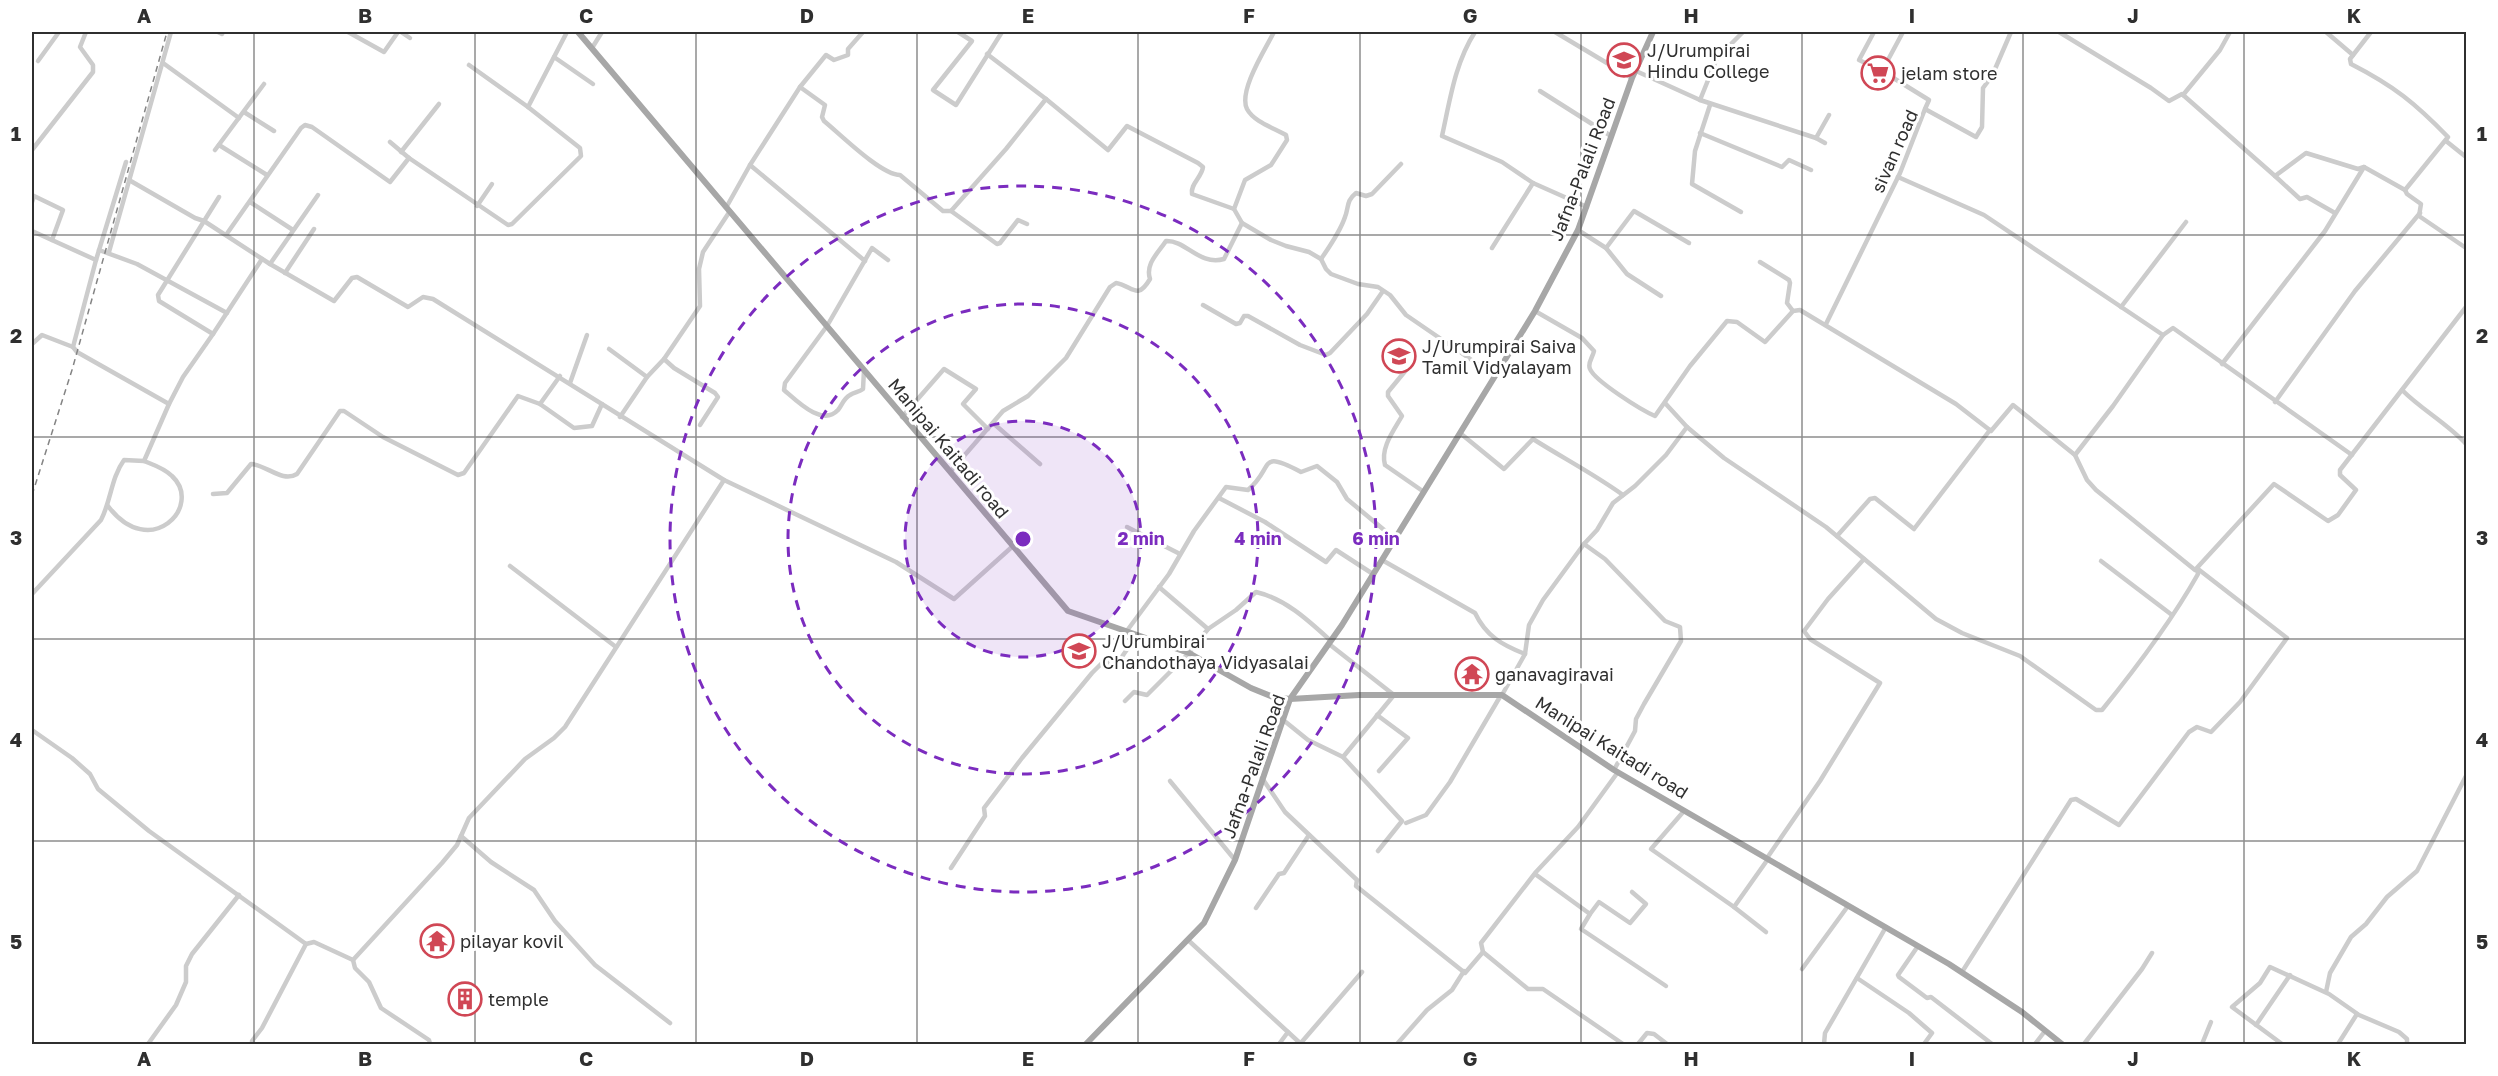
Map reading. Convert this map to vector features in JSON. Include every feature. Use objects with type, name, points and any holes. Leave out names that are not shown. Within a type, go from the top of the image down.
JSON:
[{"type":"main road","name":"Manipai Kaitadi road","points":[[578,32],[1068,611],[1189,653],[1260,693],[1290,699],[1394,695],[1502,695],[1616,771],[1962,972],[2022,1012],[2062,1044]]},
{"type":"main road","name":"Jafna-Palali Road","points":[[1086,1044],[1204,923],[1235,860],[1290,699],[1330,642],[1382,560],[1535,311],[1578,230],[1632,78],[1653,32]]},
{"type":"street","points":[[38,61],[59,32]]},
{"type":"street","points":[[32,150],[93,72],[93,65],[80,47],[86,32]]},
{"type":"street","points":[[109,252],[171,32]]},
{"type":"street","points":[[218,32],[222,34],[223,32]]},
{"type":"street","points":[[348,32],[357,34],[384,52],[400,32],[410,38]]},
{"type":"street","points":[[528,107],[567,32]]},
{"type":"street","points":[[592,48],[602,32]]},
{"type":"street","points":[[620,417],[647,376],[664,359],[700,306],[699,269],[703,252],[729,208],[750,165],[800,87],[826,55],[834,60],[848,55],[848,49],[863,32]]},
{"type":"street","points":[[958,32],[972,41],[933,90],[956,105],[1002,32]]},
{"type":"street","points":[[1234,209],[1245,180],[1271,165],[1287,140],[1286,135],[1257,120],[1247,109],[1246,104],[1250,79],[1274,32]]},
{"type":"street","points":[[1475,32],[1464,50],[1455,78],[1442,136],[1502,162],[1533,183],[1587,207]]},
{"type":"street","points":[[1556,32],[1632,78]]},
{"type":"street","points":[[1700,100],[1717,58],[1743,32]]},
{"type":"street","points":[[1874,32],[1859,60],[1882,71],[1929,100],[1925,109]]},
{"type":"street","points":[[1882,71],[1903,32]]},
{"type":"street","name":"sivan road","points":[[1826,324],[1898,177],[1925,109],[1976,137],[1982,127],[1983,88],[1992,76],[2012,32]]},
{"type":"street","points":[[2059,32],[2141,81],[2169,101],[2183,95],[2220,50],[2230,32]]},
{"type":"street","points":[[2326,32],[2353,55]]},
{"type":"street","points":[[2371,32],[2350,58],[2351,64],[2387,82],[2417,105],[2448,137],[2405,190]]},
{"type":"street","points":[[987,54],[1108,150],[1127,126],[1198,162],[1203,167],[1202,175],[1193,186],[1192,194],[1234,209],[1242,223],[1278,243],[1309,252],[1321,259],[1331,274],[1359,284],[1378,287],[1390,295],[1406,315],[1495,376]]},
{"type":"street","points":[[554,57],[593,84]]},
{"type":"street","points":[[163,63],[239,118]]},
{"type":"street","points":[[390,142],[477,206],[508,225],[512,224],[581,156],[580,148],[469,65]]},
{"type":"street","points":[[1636,71],[1710,105],[1816,138],[1825,143]]},
{"type":"street","points":[[215,150],[264,84]]},
{"type":"street","points":[[800,87],[825,105],[822,117],[824,121],[867,156],[892,175],[900,175],[943,211],[951,211],[997,244],[1018,220],[1027,224]]},
{"type":"street","points":[[1540,92],[1611,136]]},
{"type":"street","points":[[2183,95],[2300,199],[2307,196],[2336,213]]},
{"type":"street","points":[[951,211],[1006,149],[1046,99]]},
{"type":"street","points":[[401,152],[440,104]]},
{"type":"street","points":[[1710,105],[1695,151],[1692,184],[1741,212]]},
{"type":"street","points":[[244,112],[274,131]]},
{"type":"street","points":[[1816,138],[1829,115]]},
{"type":"street","points":[[226,235],[305,125],[312,127],[390,182],[409,158]]},
{"type":"street","points":[[1700,132],[1782,167],[1789,160],[1810,170]]},
{"type":"street","points":[[2446,141],[2466,157]]},
{"type":"street","points":[[219,145],[267,175]]},
{"type":"street","points":[[2275,176],[2306,153],[2358,169],[2364,167],[2405,190],[2421,204],[2419,216],[2466,248]]},
{"type":"street","points":[[73,347],[96,260],[126,162]]},
{"type":"street","points":[[1321,259],[1346,216],[1346,206],[1350,198],[1356,193],[1366,196],[1372,194],[1401,164]]},
{"type":"street","points":[[750,165],[865,261]]},
{"type":"street","points":[[2222,364],[2288,280],[2336,213],[2364,167]]},
{"type":"street","points":[[1898,177],[1984,215],[2163,335]]},
{"type":"street","points":[[129,180],[204,221],[270,264],[334,301],[352,278],[357,278],[408,307],[427,296],[486,334],[570,382],[620,417],[724,480],[896,562],[954,599],[1013,546]]},
{"type":"street","points":[[1492,248],[1533,183]]},
{"type":"street","points":[[477,206],[492,184]]},
{"type":"street","points":[[270,264],[318,195]]},
{"type":"street","points":[[32,202],[34,196],[63,210],[52,240]]},
{"type":"street","points":[[213,334],[159,301],[158,295],[165,280],[219,197]]},
{"type":"street","points":[[250,202],[293,230]]},
{"type":"street","points":[[1606,248],[1634,211],[1689,243]]},
{"type":"street","points":[[2275,402],[2355,291],[2420,213]]},
{"type":"street","points":[[2121,307],[2186,222]]},
{"type":"street","points":[[950,472],[1003,411],[1028,396],[1066,358],[1110,287],[1116,283],[1132,291],[1145,288],[1150,279],[1149,266],[1166,241],[1175,243],[1195,255],[1218,261],[1224,259],[1242,223]]},
{"type":"street","points":[[285,273],[314,230]]},
{"type":"street","points":[[1578,230],[1606,248],[1627,274],[1660,296]]},
{"type":"street","points":[[32,231],[96,260]]},
{"type":"street","points":[[864,370],[863,389],[847,397],[837,411],[830,416],[823,417],[816,414],[784,390],[785,383],[827,326],[872,248],[888,260]]},
{"type":"street","points":[[99,250],[109,252],[227,313]]},
{"type":"street","points":[[144,461],[183,377],[262,259]]},
{"type":"street","points":[[1760,262],[1789,280],[1787,303],[1793,312]]},
{"type":"street","points":[[1203,305],[1236,324],[1240,323],[1244,316],[1248,316],[1300,345],[1330,354],[1367,314],[1383,291]]},
{"type":"street","points":[[2197,569],[2263,493],[2274,484],[2328,521],[2332,521],[2356,490],[2340,475],[2340,470],[2466,307]]},
{"type":"street","points":[[1535,311],[1582,338],[1594,351],[1589,363],[1590,370],[1618,393],[1654,416],[1665,404],[1690,366],[1727,321],[1737,322],[1765,342],[1793,312],[1800,310],[1956,404],[1990,430]]},
{"type":"street","points":[[2075,455],[2163,335],[2173,327],[2275,402],[2352,454]]},
{"type":"street","points":[[32,344],[42,335],[73,347],[77,352],[169,404]]},
{"type":"street","points":[[570,382],[587,335]]},
{"type":"street","points":[[609,350],[647,376]]},
{"type":"street","points":[[664,359],[674,368],[716,393],[717,397],[700,425]]},
{"type":"street","points":[[1411,364],[1388,392],[1388,396],[1402,416],[1387,442],[1383,457],[1385,465],[1424,492]]},
{"type":"street","points":[[902,417],[944,369],[976,389],[963,404],[988,429]]},
{"type":"street","points":[[540,404],[560,376]]},
{"type":"street","points":[[2402,390],[2420,408],[2457,434],[2466,444]]},
{"type":"street","points":[[213,494],[227,493],[251,464],[257,464],[283,476],[291,477],[297,474],[340,411],[344,411],[412,454],[458,475],[464,472],[514,400],[522,397],[540,404],[574,428],[579,429],[592,426],[602,404]]},
{"type":"street","points":[[1665,404],[1687,427],[1724,458],[1837,536],[1936,619],[1962,633],[2020,656],[2096,710],[2102,710],[2172,615],[2199,574],[2197,569]]},
{"type":"street","points":[[1837,536],[1870,499],[1875,498],[1914,529],[1990,430],[2013,405],[2075,455],[2087,480],[2096,490],[2180,558],[2287,638],[2240,702],[2211,732],[2197,727],[2189,732],[2119,825],[2076,799],[2071,800],[1962,972]]},
{"type":"street","points":[[993,423],[1040,464]]},
{"type":"street","points":[[1407,823],[1426,815],[1450,782],[1525,654],[1529,625],[1584,544],[1597,530],[1613,502],[1666,455],[1687,427]]},
{"type":"street","points":[[1460,434],[1504,469],[1533,439],[1577,467],[1593,474],[1623,495]]},
{"type":"street","points":[[32,594],[101,520],[108,506],[117,471],[124,460],[144,461],[162,468],[174,477],[181,492],[181,506],[162,529],[148,531],[118,518],[108,506]]},
{"type":"street","points":[[1125,632],[1228,486],[1248,490],[1267,465],[1273,461],[1279,461],[1301,472],[1317,466],[1337,482],[1347,500],[1395,539]]},
{"type":"street","points":[[353,960],[457,845],[469,818],[525,759],[565,727],[724,480]]},
{"type":"street","points":[[1219,498],[1265,522],[1326,562],[1336,550],[1373,574]]},
{"type":"street","points":[[1127,527],[1180,554]]},
{"type":"street","points":[[1584,544],[1605,559],[1665,621],[1680,627],[1681,640],[1636,719],[1635,731],[1616,771],[1578,827],[1535,874],[1481,943],[1483,952],[1528,989],[1543,989],[1623,1044]]},
{"type":"street","points":[[1734,907],[1820,781],[1880,683],[1810,639],[1804,631],[1828,599],[1864,559]]},
{"type":"street","points":[[1382,560],[1475,614],[1482,628],[1493,639],[1525,654]]},
{"type":"street","points":[[2102,561],[2172,615]]},
{"type":"street","points":[[510,566],[616,646]]},
{"type":"street","points":[[1159,586],[1208,629]]},
{"type":"street","points":[[1125,701],[1134,692],[1147,695],[1189,653],[1208,629],[1236,610],[1256,592],[1269,595],[1300,613],[1330,642],[1394,695],[1343,757]]},
{"type":"street","points":[[951,868],[985,816],[984,808],[1014,768],[1101,664],[1119,661],[1137,635]]},
{"type":"street","points":[[1377,715],[1408,738],[1379,771]]},
{"type":"street","points":[[1282,719],[1308,740],[1343,757],[1402,821],[1378,851]]},
{"type":"street","points":[[32,730],[72,758],[90,774],[98,789],[149,831],[306,944]]},
{"type":"street","points":[[2326,992],[2334,965],[2350,937],[2366,924],[2387,897],[2417,871],[2466,776]]},
{"type":"street","points":[[1262,778],[1285,812],[1338,860],[1357,880],[1356,886],[1464,971]]},
{"type":"street","points":[[1170,781],[1235,860]]},
{"type":"street","points":[[1684,811],[1651,849],[1766,932]]},
{"type":"street","points":[[1256,908],[1279,874],[1284,873],[1297,856],[1309,835]]},
{"type":"street","points":[[461,836],[491,862],[534,890],[555,921],[596,965],[670,1023]]},
{"type":"street","points":[[1535,874],[1590,914]]},
{"type":"street","points":[[1632,892],[1646,904],[1630,923],[1599,902],[1581,929],[1666,986]]},
{"type":"street","points":[[148,1044],[176,1005],[186,982],[186,966],[192,954],[238,895]]},
{"type":"street","points":[[1802,969],[1848,906]]},
{"type":"street","points":[[1824,1044],[1825,1032],[1886,927]]},
{"type":"street","points":[[1188,940],[1300,1044],[1362,972]]},
{"type":"street","points":[[254,1044],[252,1041],[262,1028],[306,944],[314,942],[353,960]]},
{"type":"street","points":[[1918,946],[1898,975],[1899,977],[1992,1044]]},
{"type":"street","points":[[1396,1044],[1427,1010],[1452,990],[1464,971],[1465,973],[1483,952]]},
{"type":"street","points":[[2085,1044],[2152,953]]},
{"type":"street","points":[[353,960],[355,968],[369,982],[381,1008],[429,1040],[430,1044]]},
{"type":"street","points":[[2282,1044],[2232,1006],[2260,983],[2270,967],[2326,992],[2357,1014],[2399,1032],[2407,1039],[2407,1044]]},
{"type":"street","points":[[2256,1025],[2290,975]]},
{"type":"street","points":[[1857,978],[1909,1013],[1932,1033],[1924,1044]]},
{"type":"street","points":[[2338,1044],[2357,1014]]},
{"type":"street","points":[[2202,1044],[2211,1022]]},
{"type":"street","points":[[2035,1044],[2045,1030]]},
{"type":"street","points":[[1279,1044],[1288,1032]]},
{"type":"street","points":[[1638,1044],[1647,1033],[1654,1034],[1667,1044]]},
{"type":"railway","points":[[32,495],[72,370],[167,32]]},
{"type":"place","name":"J/Urumpirai Hindu College","points":[[1624,60]]},
{"type":"place","name":"jelam store","points":[[1878,73]]},
{"type":"place","name":"J/Urumpirai Saiva Tamil Vidyalayam","points":[[1399,356]]},
{"type":"place","name":"J/Urumbirai Chandothaya Vidyasalai","points":[[1079,651]]},
{"type":"place","name":"ganavagiravai","points":[[1472,674]]},
{"type":"place","name":"pilayar kovil","points":[[437,941]]},
{"type":"place","name":"temple","points":[[465,999]]}]
